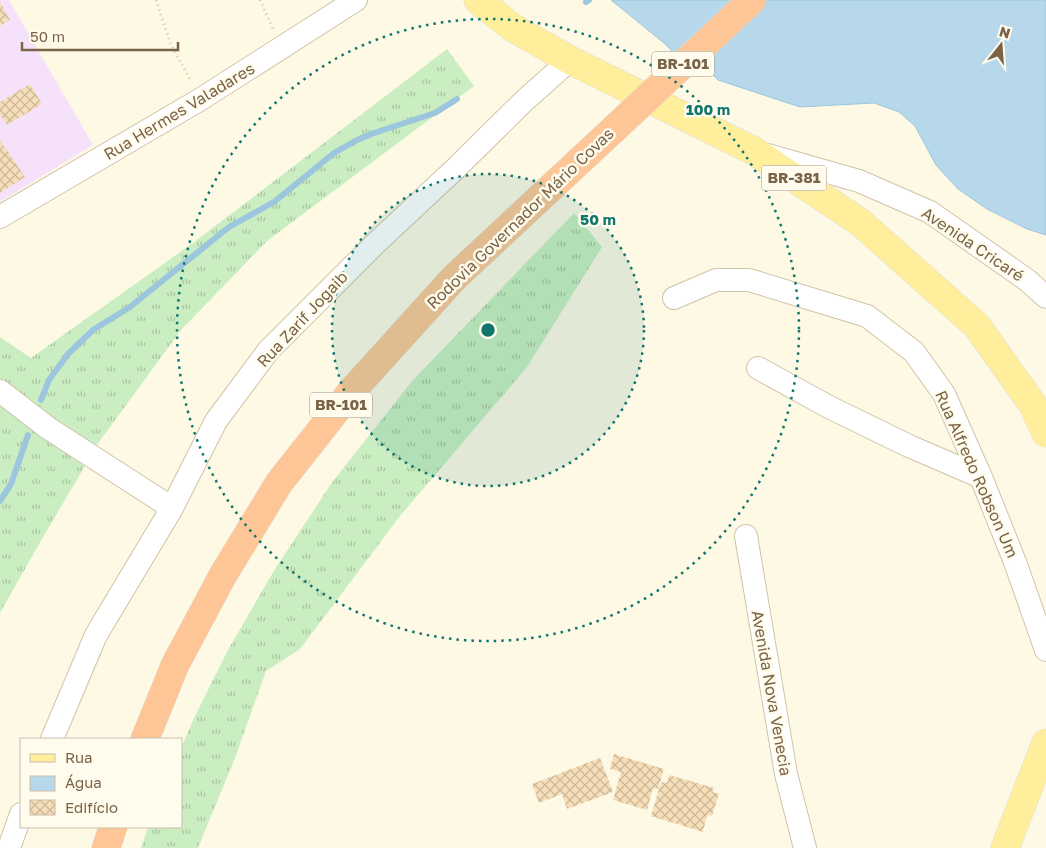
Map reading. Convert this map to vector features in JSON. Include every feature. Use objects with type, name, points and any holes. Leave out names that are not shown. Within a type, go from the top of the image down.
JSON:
[{"type":"highway","name":"Rodovia Governador Mário Covas","points":[[145,738],[175,665],[223,575],[279,483],[350,393],[454,278],[752,0]]},
{"type":"highway","points":[[106,848],[113,828]]},
{"type":"main road","name":"BR-381","points":[[478,0],[513,28],[570,60],[754,151],[861,223],[977,326],[1033,405],[1046,433]]},
{"type":"main road","points":[[1005,848],[1046,743]]},
{"type":"street","name":"Rua Hermes Valadares","points":[[0,217],[201,99],[356,0]]},
{"type":"street","name":"Rua Zarif Jogaib","points":[[52,738],[96,635],[172,508],[216,421],[268,351],[377,242],[524,101],[570,60]]},
{"type":"street","name":"Avenida Cricaré","points":[[754,151],[859,181],[930,212],[1027,280],[1046,297]]},
{"type":"street","name":"Rua Alfredo Robson Um","points":[[674,298],[716,280],[749,280],[867,316],[914,352],[944,394],[1015,562],[1046,650]]},
{"type":"street","points":[[758,368],[829,407],[980,477]]},
{"type":"street","points":[[0,391],[48,428],[172,508]]},
{"type":"street","name":"Avenida Nova Venecia","points":[[746,536],[786,774],[805,848]]},
{"type":"street","points":[[9,848],[20,817]]},
{"type":"path","points":[[156,0],[171,45],[201,99]]},
{"type":"path","points":[[260,0],[282,48]]},
{"type":"shaded area","points":[[0,0],[9,0],[93,145],[0,202]]},
{"type":"green space","points":[[447,49],[474,86],[267,241],[181,330],[99,442],[0,613],[0,337],[31,358],[193,243]]},
{"type":"green space","points":[[574,213],[602,247],[527,367],[400,516],[300,649],[266,671],[235,758],[198,848],[141,848],[148,828],[182,828],[182,746],[229,648],[275,569],[333,481],[413,380]]},
{"type":"water","points":[[611,0],[1046,0],[1046,235],[1027,229],[987,209],[958,189],[936,165],[915,126],[899,112],[874,103],[800,107],[718,80],[699,61],[676,55]]},
{"type":"building","points":[[0,2],[10,20],[0,26]]},
{"type":"building","points":[[30,84],[42,104],[7,125],[0,114],[0,102]]},
{"type":"building","points":[[0,140],[25,177],[0,193]]},
{"type":"building","points":[[614,754],[664,769],[658,789],[653,788],[647,810],[613,800],[621,772],[610,769]]},
{"type":"building","points":[[600,758],[613,792],[567,809],[562,794],[539,803],[532,784]]},
{"type":"building","points":[[669,775],[714,788],[713,792],[719,794],[712,816],[707,815],[703,832],[651,816],[661,782],[667,783]]},
{"type":"waterway","points":[[41,400],[49,380],[68,354],[93,330],[130,307],[229,227],[274,202],[334,153],[357,140],[435,113],[457,99]]},
{"type":"waterway","points":[[0,501],[11,484],[28,435]]}]
